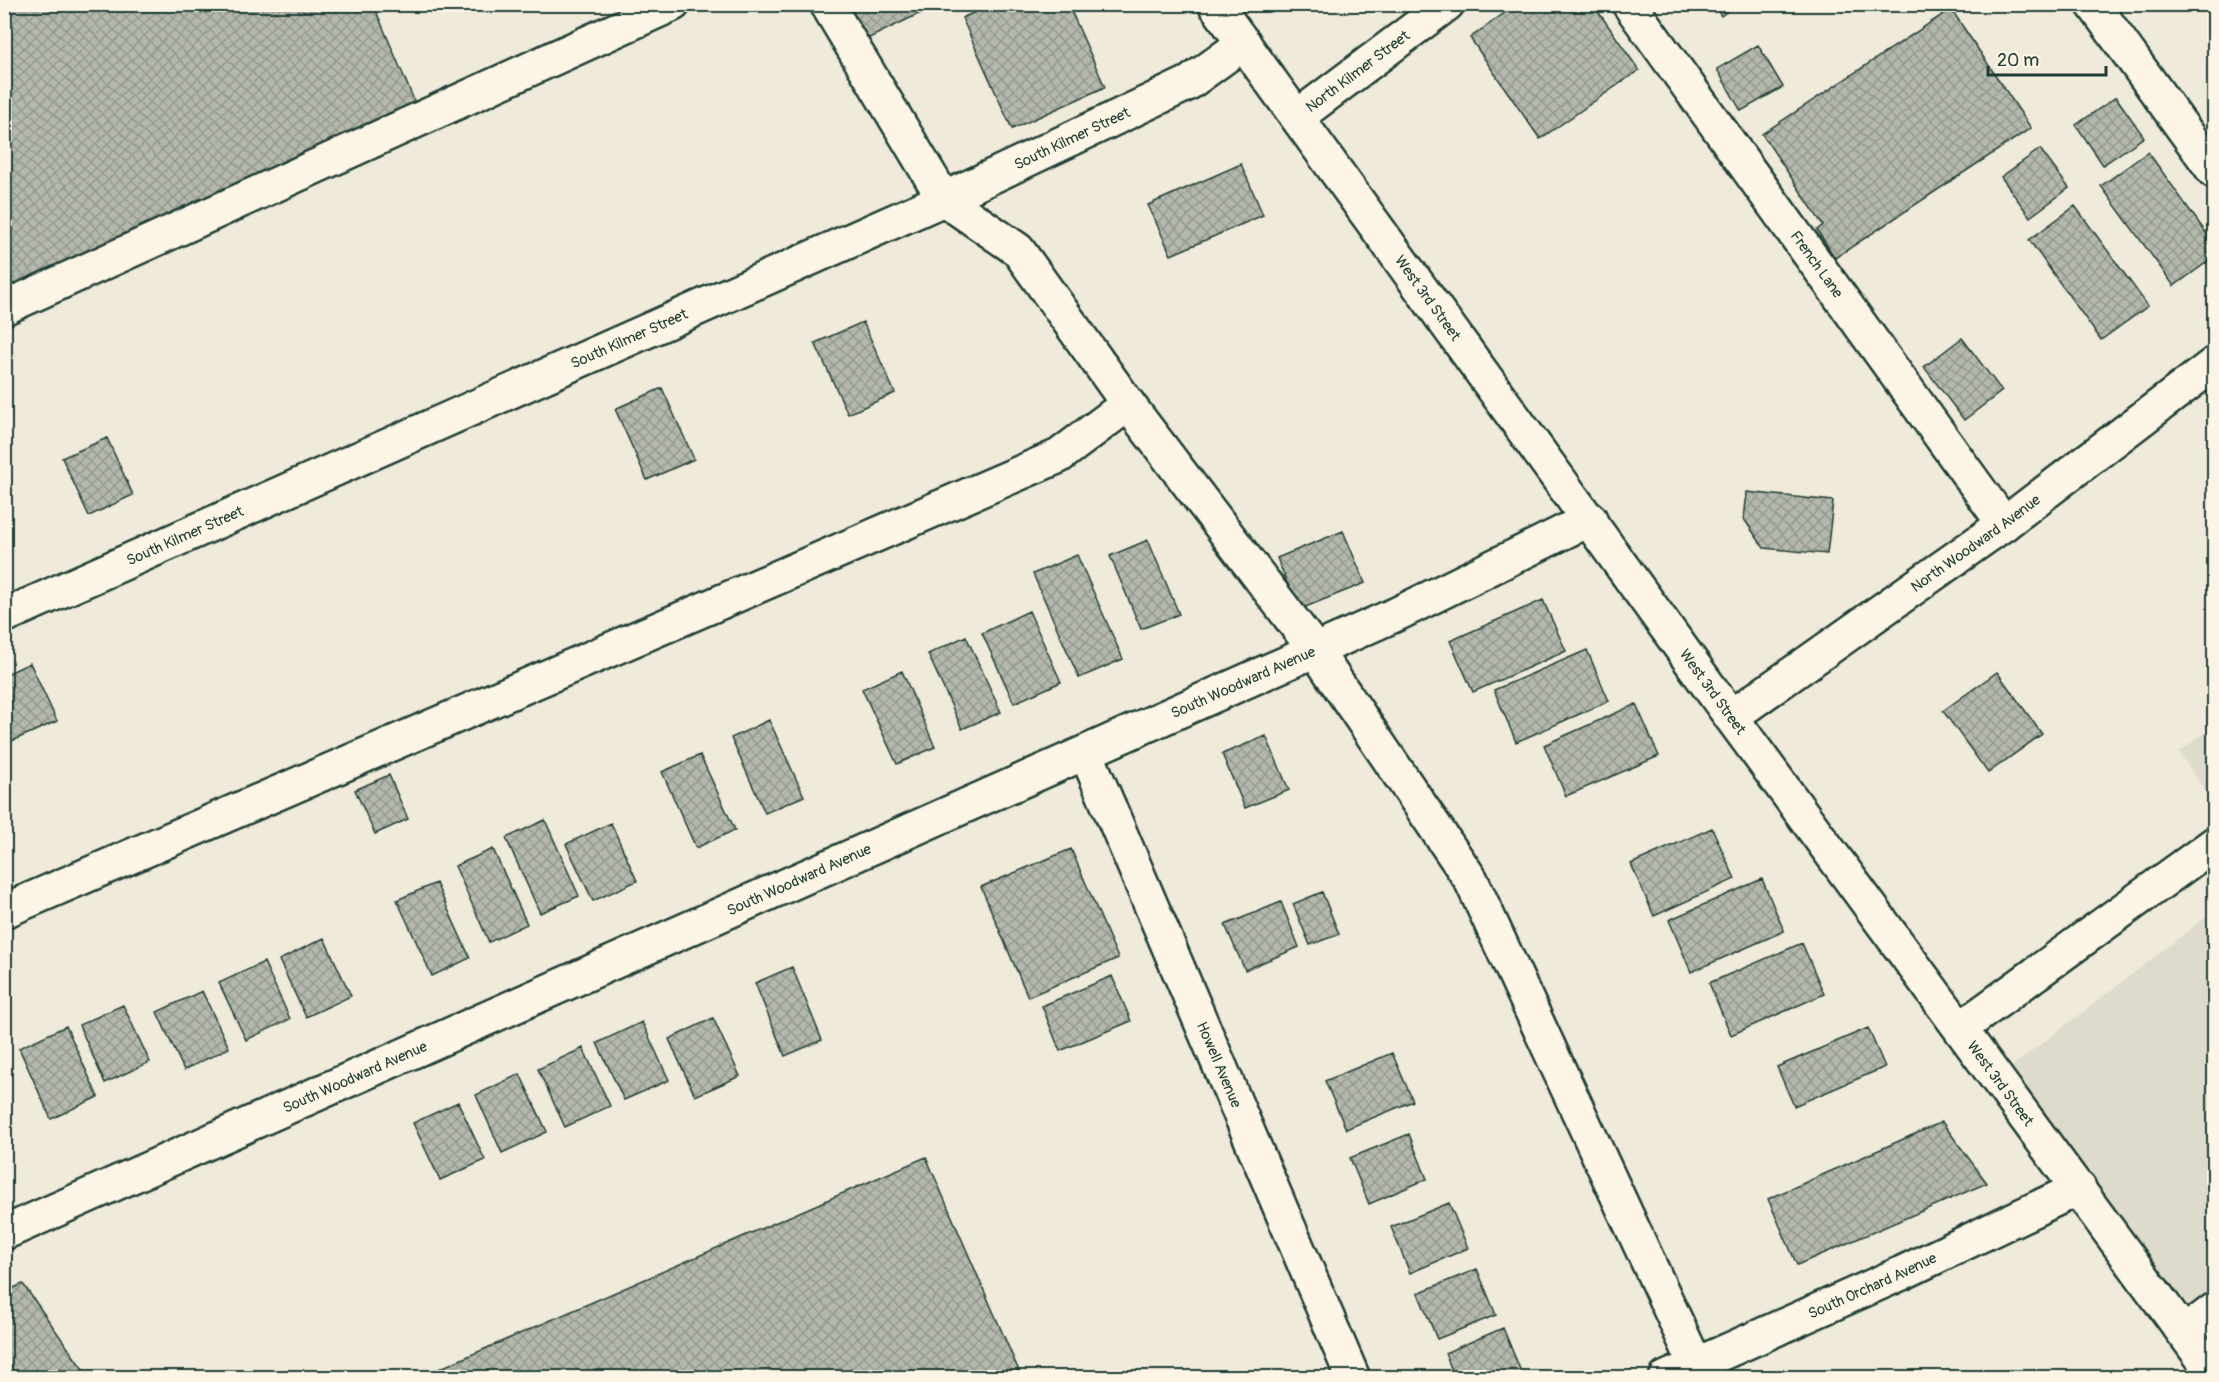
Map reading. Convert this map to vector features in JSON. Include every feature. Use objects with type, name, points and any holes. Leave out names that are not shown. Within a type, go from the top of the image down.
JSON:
[{"type":"street","points":[[4,308],[673,4]]},
{"type":"street","points":[[827,4],[944,199],[1018,250],[1128,404],[1315,650],[1471,879],[1699,1371]]},
{"type":"street","name":"West 3rd Street","points":[[1215,4],[1590,519],[1731,717],[2214,1374]]},
{"type":"street","name":"North Kilmer Street","points":[[1297,117],[1447,4]]},
{"type":"street","name":"French Lane","points":[[1629,4],[2004,524]]},
{"type":"street","points":[[2093,4],[2214,171]]},
{"type":"street","name":"South Kilmer Street","points":[[4,616],[944,199],[1189,83],[1244,43]]},
{"type":"street","name":"North Woodward Avenue","points":[[1731,717],[2004,524],[2214,364]]},
{"type":"street","points":[[4,911],[1059,456],[1128,404]]},
{"type":"street","name":"South Woodward Avenue","points":[[4,1233],[1399,613],[1590,519]]},
{"type":"street","name":"Howell Avenue","points":[[1086,753],[1353,1377]]},
{"type":"street","points":[[1960,1028],[2214,844]]},
{"type":"street","name":"South Orchard Avenue","points":[[1666,1377],[1699,1371],[2079,1188]]},
{"type":"street","points":[[2184,1333],[2214,1310]]},
{"type":"shaded area","points":[[2214,726],[2214,804],[2179,752]]},
{"type":"shaded area","points":[[2214,911],[2214,1374],[1997,1078]]},
{"type":"building","points":[[4,4],[373,4],[419,112],[4,296]]},
{"type":"building","points":[[840,4],[939,4],[859,43]]},
{"type":"building","points":[[993,4],[1068,4],[1105,87],[1012,129],[962,18]]},
{"type":"building","points":[[1517,4],[1593,4],[1639,70],[1540,139],[1470,38]]},
{"type":"building","points":[[1713,4],[1737,4],[1721,16]]},
{"type":"building","points":[[1951,9],[2031,128],[1835,258],[1817,230],[1823,225],[1762,134]]},
{"type":"building","points":[[1758,45],[1783,87],[1741,111],[1717,69]]},
{"type":"building","points":[[2116,97],[2144,137],[2103,165],[2076,125]]},
{"type":"building","points":[[2040,149],[2069,188],[2030,217],[2001,177]]},
{"type":"building","points":[[2148,152],[2214,244],[2214,257],[2174,286],[2101,186]]},
{"type":"building","points":[[1241,164],[1263,215],[1171,255],[1148,205]]},
{"type":"building","points":[[2075,206],[2148,306],[2101,340],[2029,240]]},
{"type":"building","points":[[863,322],[895,393],[848,414],[815,343]]},
{"type":"building","points":[[1962,338],[2002,391],[1964,420],[1924,367]]},
{"type":"building","points":[[662,388],[694,459],[647,480],[615,409]]},
{"type":"building","points":[[107,438],[133,495],[89,516],[62,458]]},
{"type":"building","points":[[1747,492],[1833,501],[1827,554],[1764,548],[1744,519]]},
{"type":"building","points":[[1343,531],[1365,583],[1298,610],[1277,558]]},
{"type":"building","points":[[1148,540],[1179,614],[1141,629],[1110,556]]},
{"type":"building","points":[[1077,555],[1123,659],[1079,678],[1033,574]]},
{"type":"building","points":[[1543,600],[1566,651],[1473,692],[1450,641]]},
{"type":"building","points":[[1029,611],[1061,682],[1014,703],[982,633]]},
{"type":"building","points":[[966,636],[1001,712],[962,729],[928,654]]},
{"type":"building","points":[[1587,650],[1609,701],[1516,742],[1494,690]]},
{"type":"building","points":[[30,663],[57,721],[12,741],[4,724],[4,675]]},
{"type":"building","points":[[902,671],[935,747],[897,764],[862,689]]},
{"type":"building","points":[[1997,672],[2042,734],[1988,773],[1943,711]]},
{"type":"building","points":[[1636,704],[1659,756],[1566,796],[1544,745]]},
{"type":"building","points":[[769,720],[804,796],[765,813],[731,738]]},
{"type":"building","points":[[1266,736],[1289,790],[1245,808],[1222,754]]},
{"type":"building","points":[[700,755],[735,830],[696,848],[662,772]]},
{"type":"building","points":[[389,775],[408,819],[375,834],[355,790]]},
{"type":"building","points":[[545,820],[579,896],[540,913],[506,838]]},
{"type":"building","points":[[611,823],[637,881],[593,901],[566,844]]},
{"type":"building","points":[[1712,828],[1735,879],[1654,916],[1631,864]]},
{"type":"building","points":[[493,849],[527,924],[489,942],[455,866]]},
{"type":"building","points":[[1071,849],[1118,958],[1028,997],[981,887]]},
{"type":"building","points":[[1762,879],[1784,931],[1691,972],[1669,920]]},
{"type":"building","points":[[436,883],[470,958],[432,976],[397,900]]},
{"type":"building","points":[[1322,892],[1339,934],[1310,945],[1293,904]]},
{"type":"building","points":[[1281,902],[1299,947],[1245,970],[1225,925]]},
{"type":"building","points":[[324,938],[351,996],[306,1017],[279,960]]},
{"type":"building","points":[[1802,943],[1824,994],[1731,1035],[1709,983]]},
{"type":"building","points":[[264,962],[290,1019],[246,1040],[219,983]]},
{"type":"building","points":[[792,967],[822,1040],[785,1056],[755,983]]},
{"type":"building","points":[[1112,976],[1131,1021],[1060,1051],[1042,1006]]},
{"type":"building","points":[[202,991],[229,1048],[184,1070],[157,1012]]},
{"type":"building","points":[[123,1005],[150,1062],[105,1083],[79,1025]]},
{"type":"building","points":[[713,1018],[740,1076],[695,1096],[669,1039]]},
{"type":"building","points":[[642,1022],[669,1080],[624,1100],[597,1043]]},
{"type":"building","points":[[66,1026],[98,1097],[51,1119],[19,1048]]},
{"type":"building","points":[[1868,1028],[1885,1067],[1794,1106],[1777,1067]]},
{"type":"building","points":[[583,1048],[610,1106],[565,1127],[538,1069]]},
{"type":"building","points":[[1392,1053],[1413,1101],[1346,1129],[1325,1081]]},
{"type":"building","points":[[520,1074],[547,1132],[502,1153],[476,1095]]},
{"type":"building","points":[[458,1102],[485,1160],[440,1180],[413,1123]]},
{"type":"building","points":[[1942,1122],[1987,1183],[1797,1265],[1768,1199]]},
{"type":"building","points":[[1409,1134],[1427,1179],[1369,1204],[1350,1158]]},
{"type":"building","points":[[926,1157],[1022,1378],[418,1378]]},
{"type":"building","points":[[1449,1203],[1468,1248],[1410,1273],[1391,1227]]},
{"type":"building","points":[[1477,1269],[1496,1315],[1437,1339],[1418,1293]]},
{"type":"building","points":[[23,1284],[89,1378],[4,1378],[4,1292]]},
{"type":"building","points":[[1503,1328],[1522,1374],[1514,1378],[1455,1378],[1445,1353]]}]
